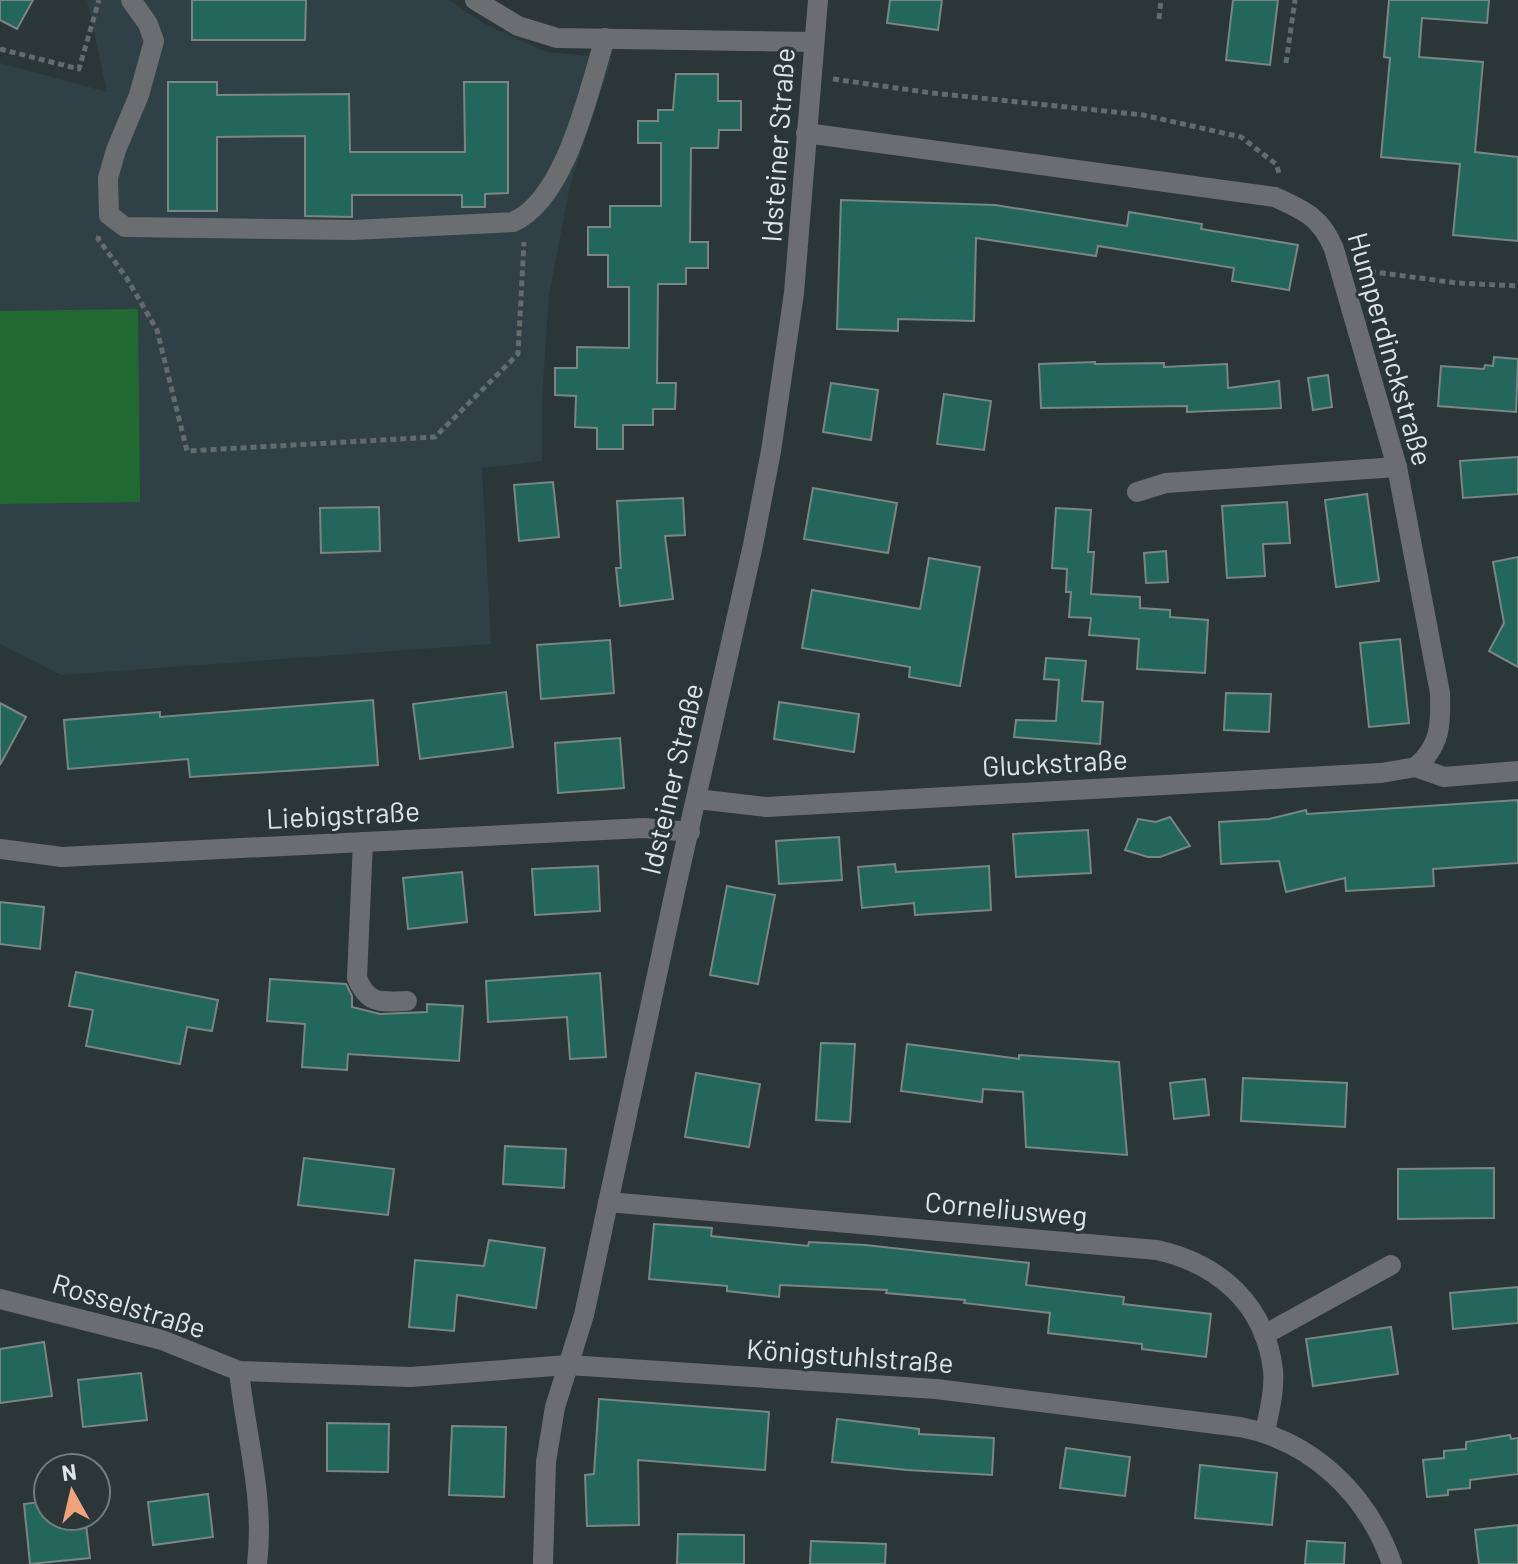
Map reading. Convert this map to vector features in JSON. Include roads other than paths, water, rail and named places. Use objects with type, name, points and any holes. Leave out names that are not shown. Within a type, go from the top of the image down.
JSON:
[{"type":"street","points":[[131,0],[148,24],[154,41],[139,95],[108,178],[109,215],[125,227],[353,230],[513,222],[525,217],[536,206],[572,148],[605,38]]},
{"type":"street","points":[[475,0],[518,26],[557,38],[814,42]]},
{"type":"street","name":"Idsteiner Straße","points":[[543,1564],[546,1462],[555,1407],[584,1315],[771,451],[794,293],[818,0]]},
{"type":"street","name":"Humperdinckstraße","points":[[806,133],[1275,197],[1310,214],[1325,229],[1397,467],[1440,693],[1441,727],[1437,742],[1416,767]]},
{"type":"street","points":[[1137,492],[1166,483],[1397,467]]},
{"type":"street","points":[[1416,767],[1444,777],[1518,771]]},
{"type":"street","name":"Gluckstraße","points":[[697,799],[766,807],[1366,774],[1416,767]]},
{"type":"street","name":"Liebigstraße","points":[[0,849],[62,857],[644,828],[690,832]]},
{"type":"street","points":[[363,842],[357,978],[363,993],[380,1002],[407,1001]]},
{"type":"street","name":"Corneliusweg","points":[[608,1202],[1157,1250],[1193,1261],[1233,1285],[1257,1316],[1273,1370],[1265,1432]]},
{"type":"street","points":[[1264,1335],[1391,1265]]},
{"type":"street","name":"Rosselstraße","points":[[0,1299],[162,1340],[239,1371]]},
{"type":"street","name":"Königstuhlstraße","points":[[239,1371],[411,1377],[568,1365],[936,1389],[1265,1432],[1309,1454],[1339,1478],[1373,1519],[1392,1564]]},
{"type":"street","points":[[239,1371],[260,1506],[257,1564]]}]
